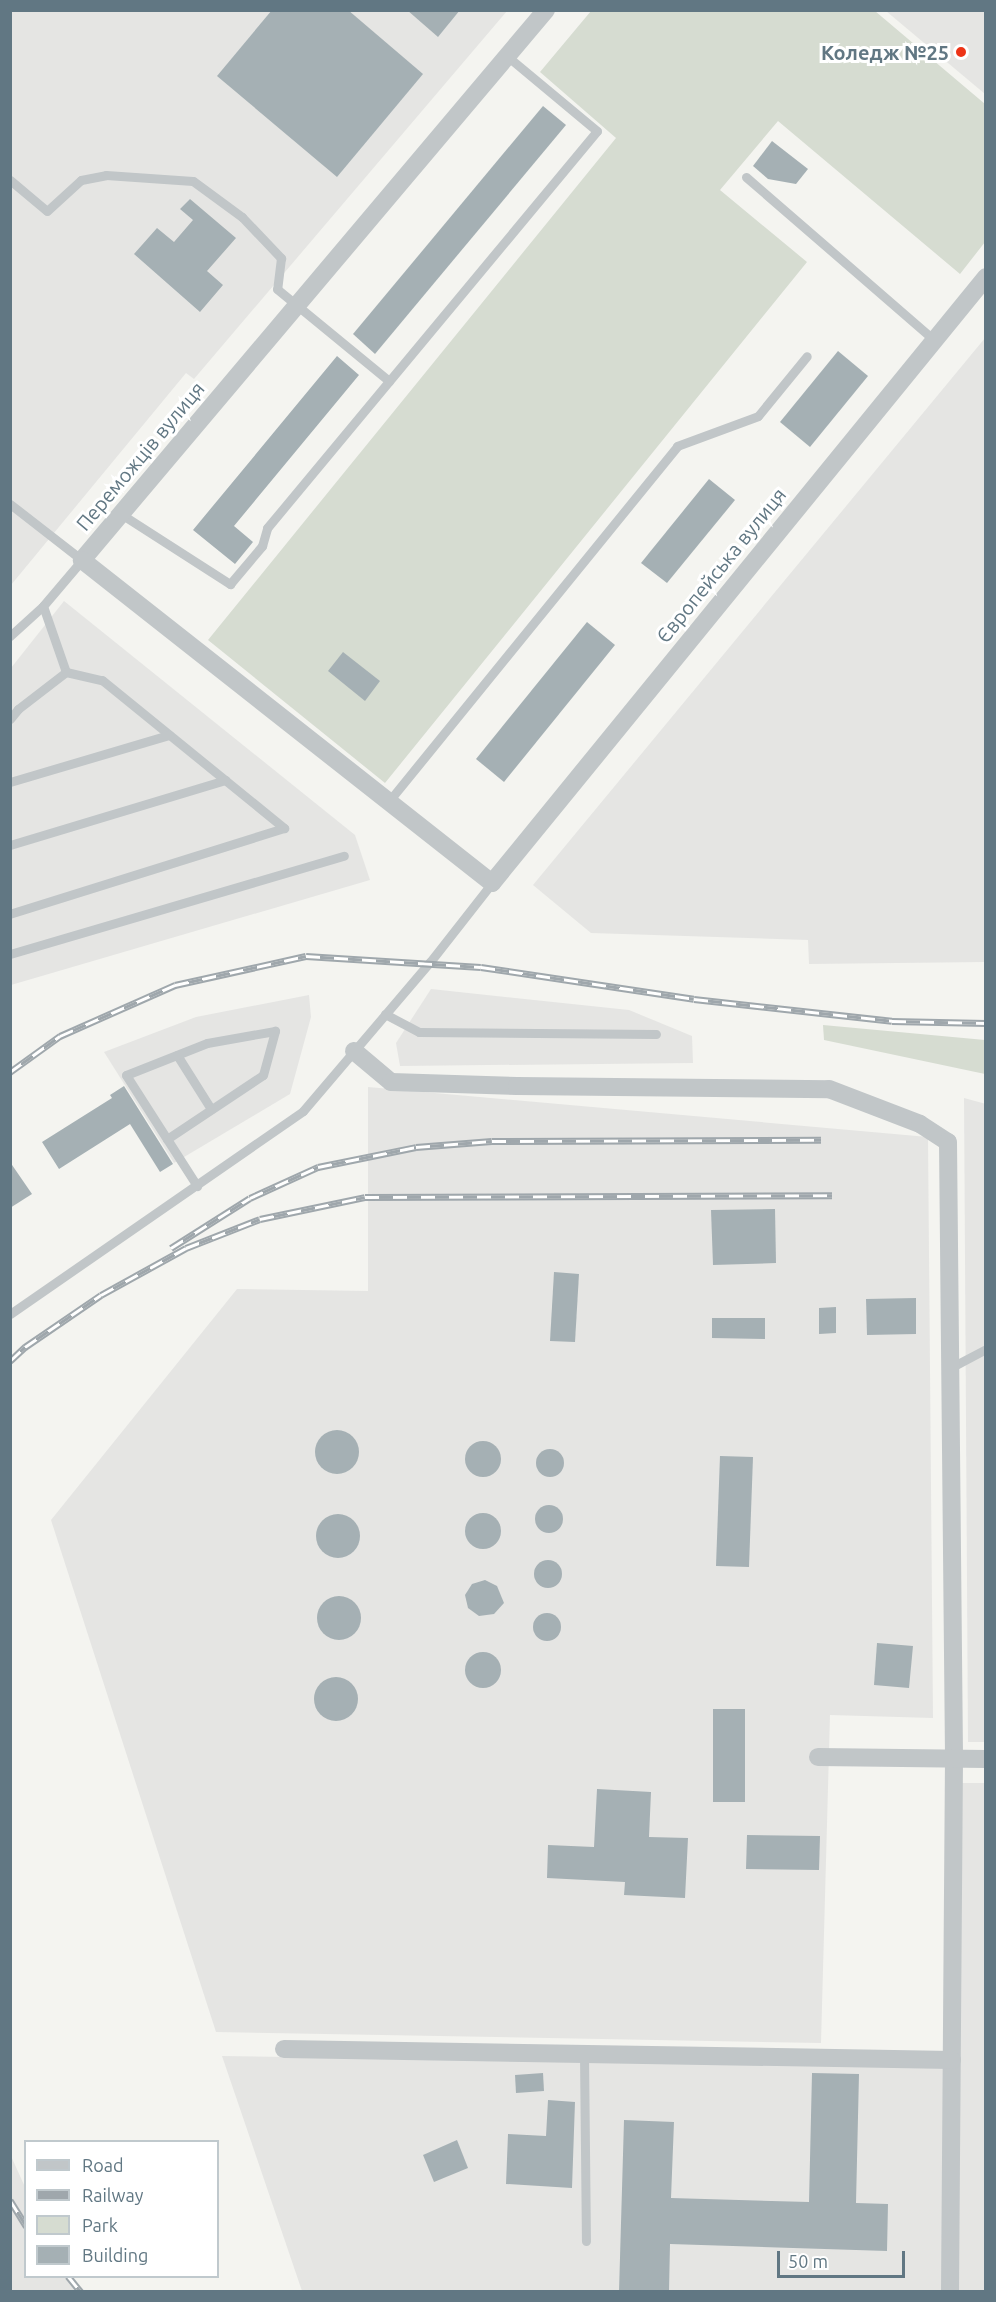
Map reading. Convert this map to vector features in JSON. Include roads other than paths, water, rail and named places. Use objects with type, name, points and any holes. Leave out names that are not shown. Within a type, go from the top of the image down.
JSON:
[{"type":"street","name":"Переможців вулиця","points":[[492,883],[82,560],[546,10]]},
{"type":"street","name":"Європейська вулиця","points":[[492,883],[986,277]]},
{"type":"street","points":[[354,1051],[391,1082],[517,1086],[829,1089],[920,1124],[948,1142],[954,1759],[950,2292]]},
{"type":"street","points":[[818,1756],[986,1759]]},
{"type":"street","points":[[284,2049],[952,2060]]},
{"type":"lane","points":[[121,514],[230,584],[262,546],[267,528],[597,131],[507,56]]},
{"type":"lane","points":[[10,180],[47,211],[81,180],[106,175],[193,181],[242,217],[281,258],[277,289],[389,381]]},
{"type":"lane","points":[[746,177],[934,340]]},
{"type":"lane","points":[[389,801],[677,446],[758,416],[807,356]]},
{"type":"lane","points":[[10,504],[82,560],[44,606],[10,636]]},
{"type":"lane","points":[[44,606],[66,672]]},
{"type":"lane","points":[[10,719],[18,709],[66,672]]},
{"type":"lane","points":[[10,914],[284,828],[102,680],[66,672]]},
{"type":"lane","points":[[10,782],[169,735]]},
{"type":"lane","points":[[10,845],[225,780]]},
{"type":"lane","points":[[10,954],[344,856]]},
{"type":"lane","points":[[10,1314],[303,1111],[430,962],[492,883]]},
{"type":"lane","points":[[385,1014],[419,1032],[656,1034]]},
{"type":"lane","points":[[167,1139],[263,1075],[275,1031],[207,1043],[126,1075],[197,1186]]},
{"type":"lane","points":[[177,1055],[211,1109]]},
{"type":"lane","points":[[950,1368],[986,1349]]},
{"type":"lane","points":[[584,2054],[586,2241]]},
{"type":"railway","points":[[10,1072],[60,1036],[175,985],[306,956],[481,967],[694,999],[892,1021],[986,1023]]},
{"type":"railway","points":[[171,1248],[250,1198],[318,1167],[416,1147],[492,1141],[821,1140]]},
{"type":"railway","points":[[10,1361],[25,1347],[101,1295],[186,1248],[260,1219],[365,1197],[832,1195]]},
{"type":"railway","points":[[10,2200],[24,2223]]},
{"type":"railway","points":[[70,2278],[81,2292]]},
{"type":"place","name":"Коледж №25","points":[[961,52]]}]
